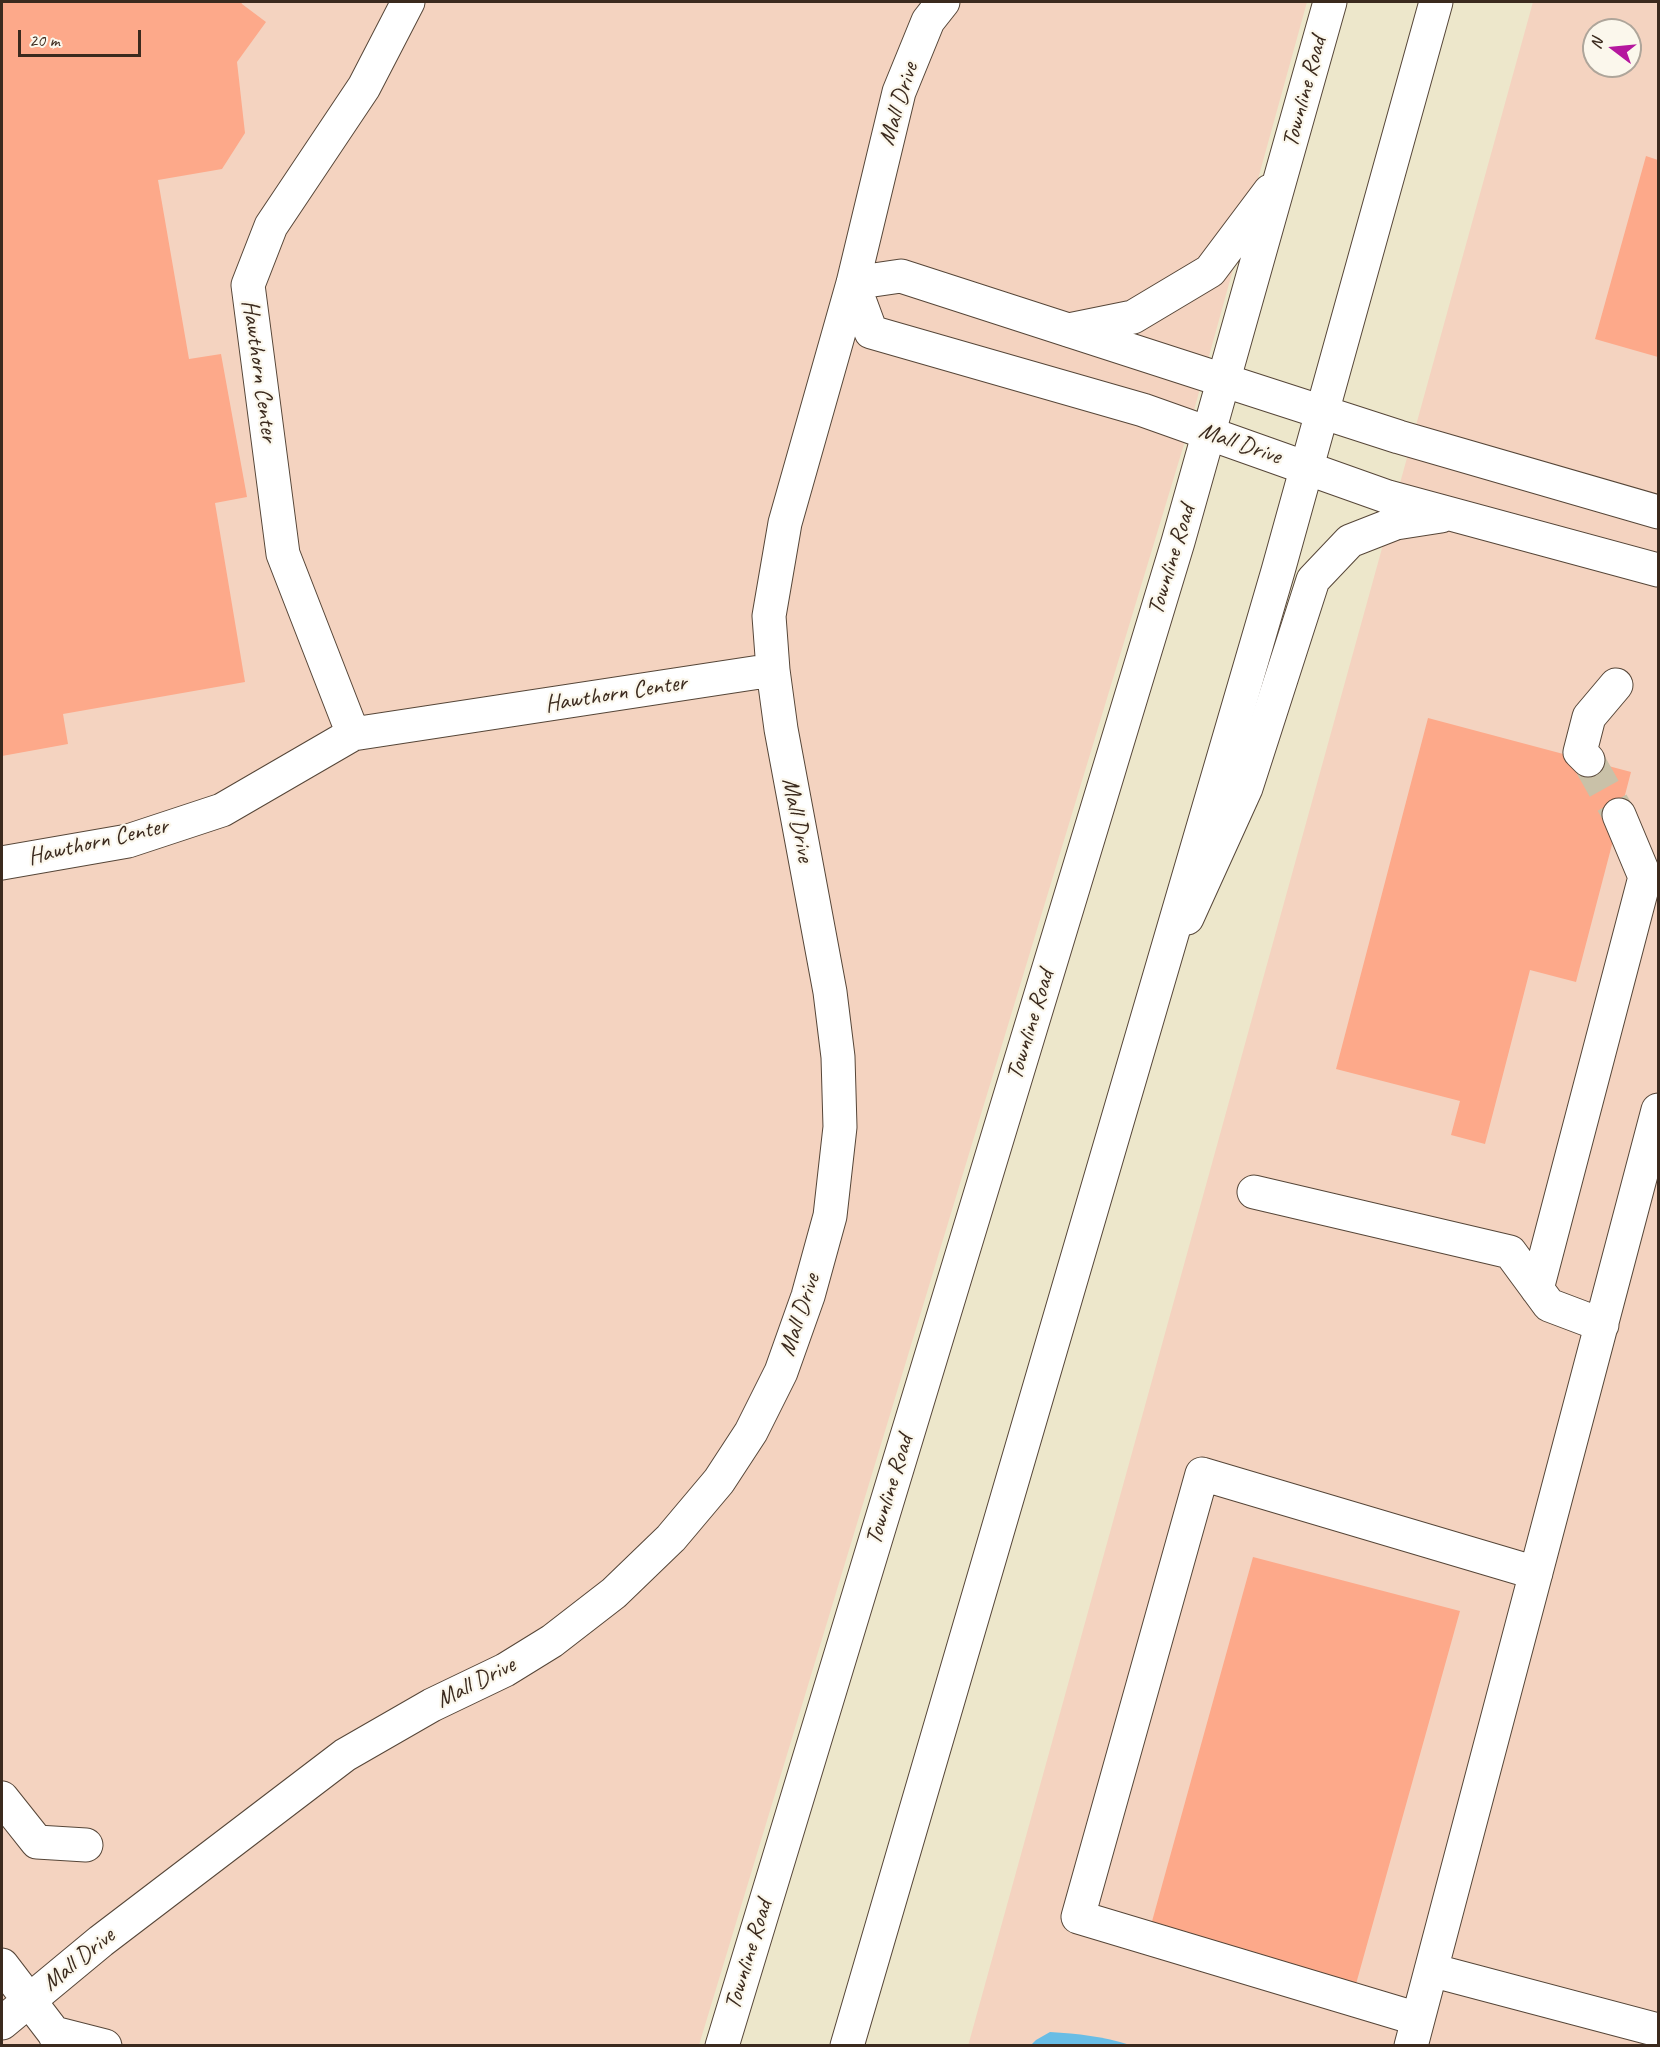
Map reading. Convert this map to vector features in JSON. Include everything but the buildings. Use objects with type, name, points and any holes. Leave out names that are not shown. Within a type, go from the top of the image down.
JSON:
[{"type":"main road","name":"Hawthorn Center","points":[[353,734],[284,554],[248,285],[271,226],[364,87],[408,2]]},
{"type":"main road","name":"Mall Drive","points":[[2,2023],[101,1941],[345,1755],[432,1705],[504,1670],[552,1641],[614,1593],[671,1538],[719,1481],[751,1432],[781,1372],[808,1296],[830,1216],[840,1127],[838,1057],[830,992],[781,729],[769,616],[785,523],[853,283],[899,92],[928,21],[943,2]]},
{"type":"main road","name":"Townline Road","points":[[722,2046],[1178,542],[1330,2]]},
{"type":"main road","points":[[847,2046],[1278,571],[1436,2]]},
{"type":"main road","points":[[1069,330],[1133,317],[1210,271],[1282,176]]},
{"type":"main road","points":[[853,283],[901,276],[1398,437],[1659,512]]},
{"type":"main road","name":"Mall Drive","points":[[853,283],[871,332],[1143,410],[1388,497],[1659,570]]},
{"type":"main road","points":[[1156,988],[1246,788],[1313,580],[1350,541],[1396,523],[1451,514]]},
{"type":"main road","name":"Hawthorn Center","points":[[2,863],[128,841],[222,810],[353,734],[773,670]]},
{"type":"main road","points":[[1588,760],[1580,752],[1589,717],[1616,685]]},
{"type":"main road","points":[[1537,1289],[1645,877],[1619,815]]},
{"type":"main road","points":[[1536,1573],[1202,1474],[1078,1917],[1415,2032],[1659,1110]]},
{"type":"main road","points":[[1254,1192],[1510,1252],[1550,1305],[1602,1325]]},
{"type":"main road","points":[[2,1798],[37,1842],[86,1845]]},
{"type":"main road","points":[[2,1965],[57,2039],[105,2046]]},
{"type":"main road","points":[[1431,1970],[1659,2030]]},
{"type":"main road","points":[[698,2046],[739,1985]]},
{"type":"shaded area","points":[[2,2],[1307,2],[1191,421],[699,2045],[2,2046]]},
{"type":"shaded area","points":[[1533,2],[1658,2],[1658,2045],[968,2046]]},
{"type":"water","points":[[1050,2032],[1100,2037],[1130,2045],[1031,2045]]},
{"type":"tunnel","points":[[1588,760],[1619,815]]}]
